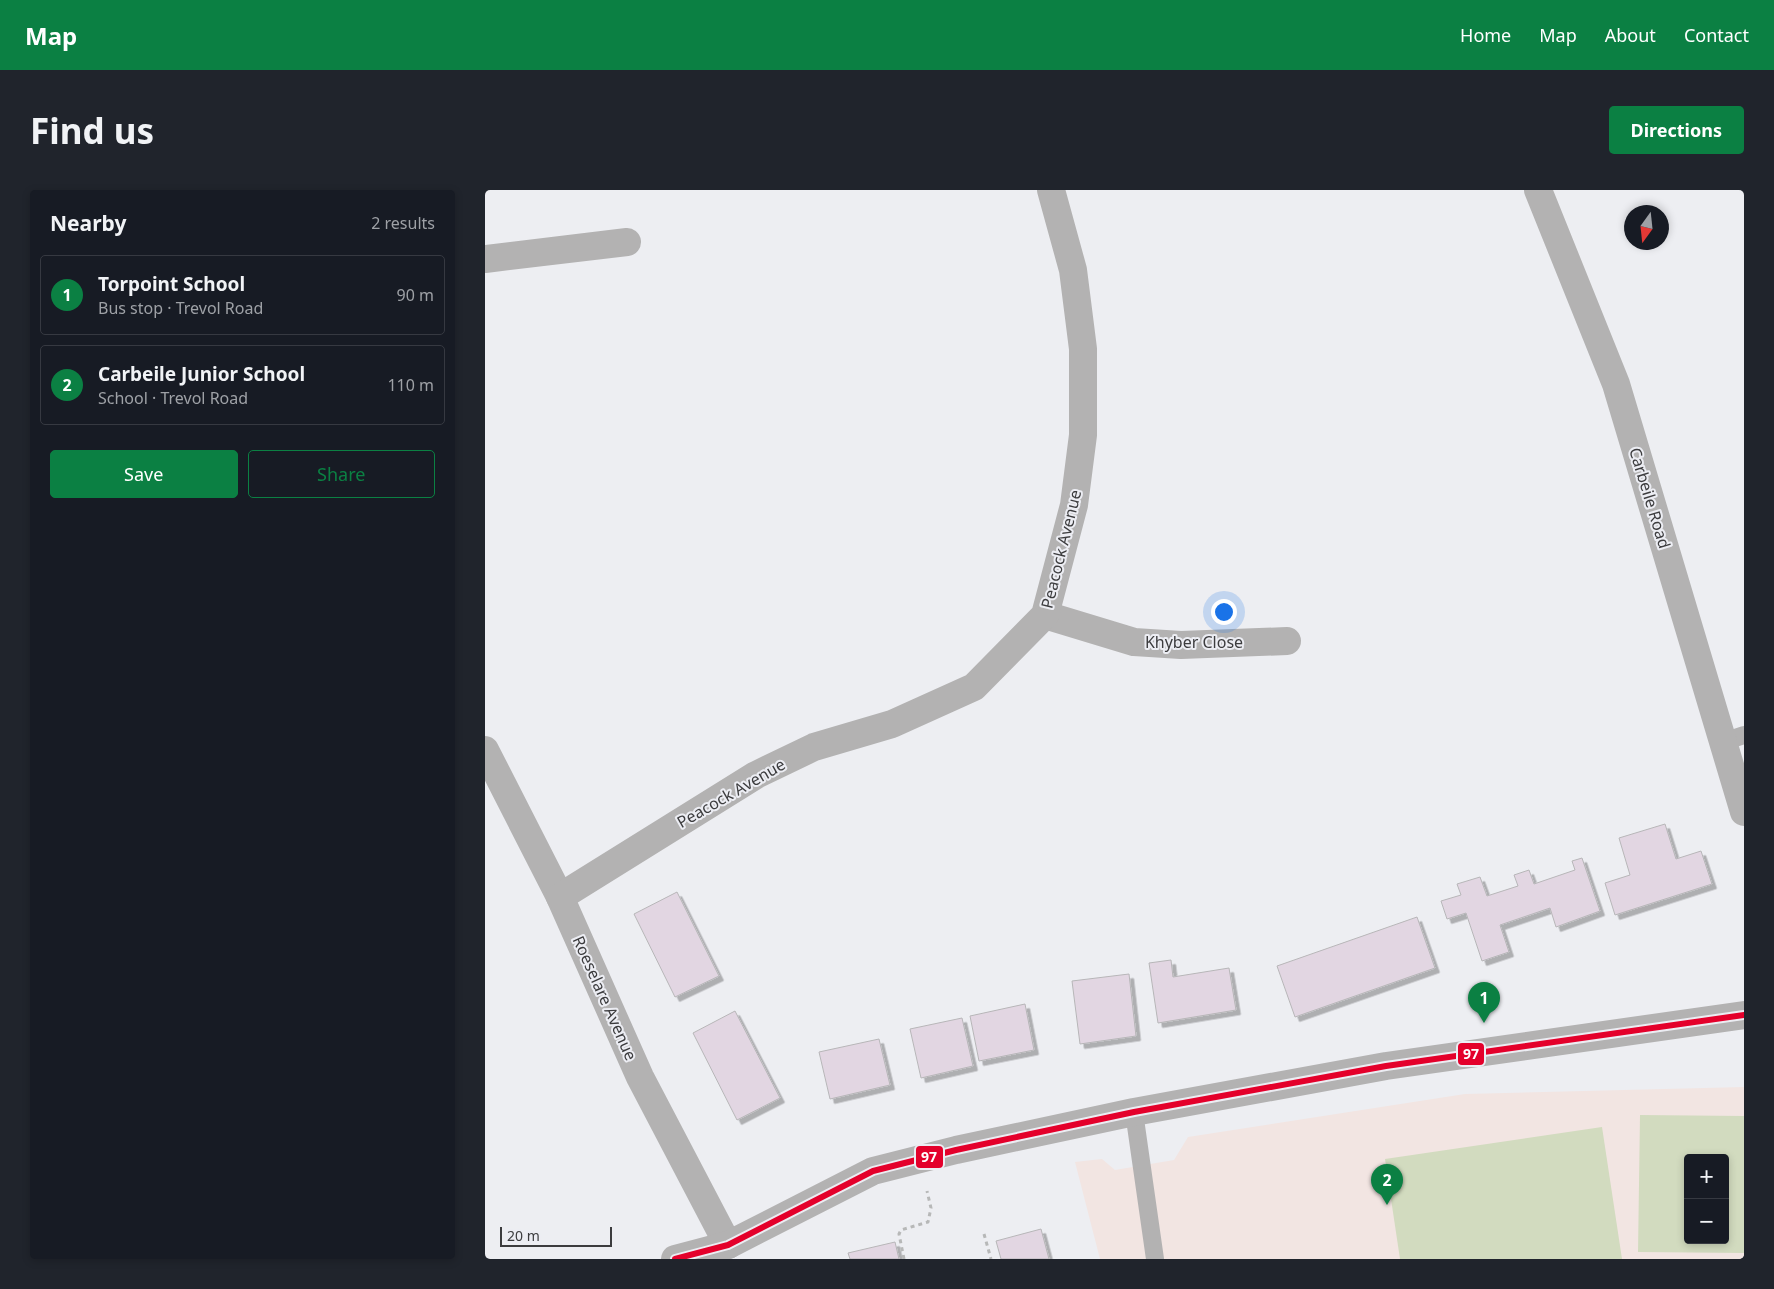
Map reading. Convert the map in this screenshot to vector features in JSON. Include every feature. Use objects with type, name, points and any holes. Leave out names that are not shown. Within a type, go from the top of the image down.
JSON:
[{"type":"street","name":"Peacock Avenue","points":[[559,897],[757,775],[814,747],[892,724],[975,687],[1045,615],[1074,505],[1083,435],[1083,348],[1081,329],[1073,270],[1051,190]]},
{"type":"street","name":"Carbeile Road","points":[[1538,190],[1616,384],[1733,738],[1744,812]]},
{"type":"street","points":[[485,259],[627,242]]},
{"type":"street","name":"Khyber Close","points":[[1045,615],[1134,642],[1181,645],[1287,641]]},
{"type":"street","name":"Roeselare Avenue","points":[[485,750],[559,897],[640,1077],[728,1245]]},
{"type":"street","points":[[675,1259],[728,1245],[873,1171],[919,1159],[1134,1112],[1386,1066],[1744,1015]]},
{"type":"lane","points":[[1134,1112],[1155,1259]]},
{"type":"path","points":[[904,1259],[899,1234],[901,1230],[927,1222],[931,1208],[919,1159]]},
{"type":"path","points":[[984,1234],[991,1259]]},
{"type":"shaded area","points":[[1744,1087],[1744,1259],[1100,1259],[1075,1162],[1102,1159],[1115,1170],[1174,1160],[1188,1137],[1465,1094]]},
{"type":"green space","points":[[1640,1115],[1744,1116],[1744,1253],[1638,1252]]},
{"type":"green space","points":[[1602,1127],[1622,1259],[1400,1259],[1385,1159]]},
{"type":"building","points":[[1665,824],[1676,859],[1701,851],[1712,884],[1615,915],[1605,883],[1630,875],[1619,838]]},
{"type":"building","points":[[1582,858],[1600,911],[1556,927],[1550,908],[1500,925],[1509,952],[1482,961],[1466,913],[1447,919],[1441,901],[1461,895],[1457,884],[1480,877],[1487,896],[1518,886],[1514,875],[1529,870],[1534,884],[1575,870],[1572,861]]},
{"type":"building","points":[[677,892],[719,976],[675,997],[634,914]]},
{"type":"building","points":[[1417,917],[1435,968],[1295,1017],[1277,966]]},
{"type":"building","points":[[1171,960],[1173,977],[1229,968],[1236,1010],[1158,1023],[1149,963]]},
{"type":"building","points":[[1129,974],[1136,1036],[1080,1044],[1072,981]]},
{"type":"building","points":[[1025,1004],[1034,1050],[979,1061],[970,1016]]},
{"type":"building","points":[[735,1011],[780,1098],[737,1120],[693,1033]]},
{"type":"building","points":[[962,1018],[973,1066],[921,1078],[910,1029]]},
{"type":"building","points":[[879,1039],[890,1085],[830,1099],[819,1052]]},
{"type":"building","points":[[1041,1229],[1049,1259],[1001,1259],[996,1241]]},
{"type":"building","points":[[895,1242],[899,1259],[850,1259],[848,1253]]},
{"type":"transit line","name":"97","points":[[675,1259],[728,1245],[873,1171],[956,1150],[1134,1112],[1386,1066],[1744,1015]]},
{"type":"place","name":"Torpoint School","points":[[1484,1023]]},
{"type":"place","name":"Carbeile Junior School","points":[[1387,1205]]}]
